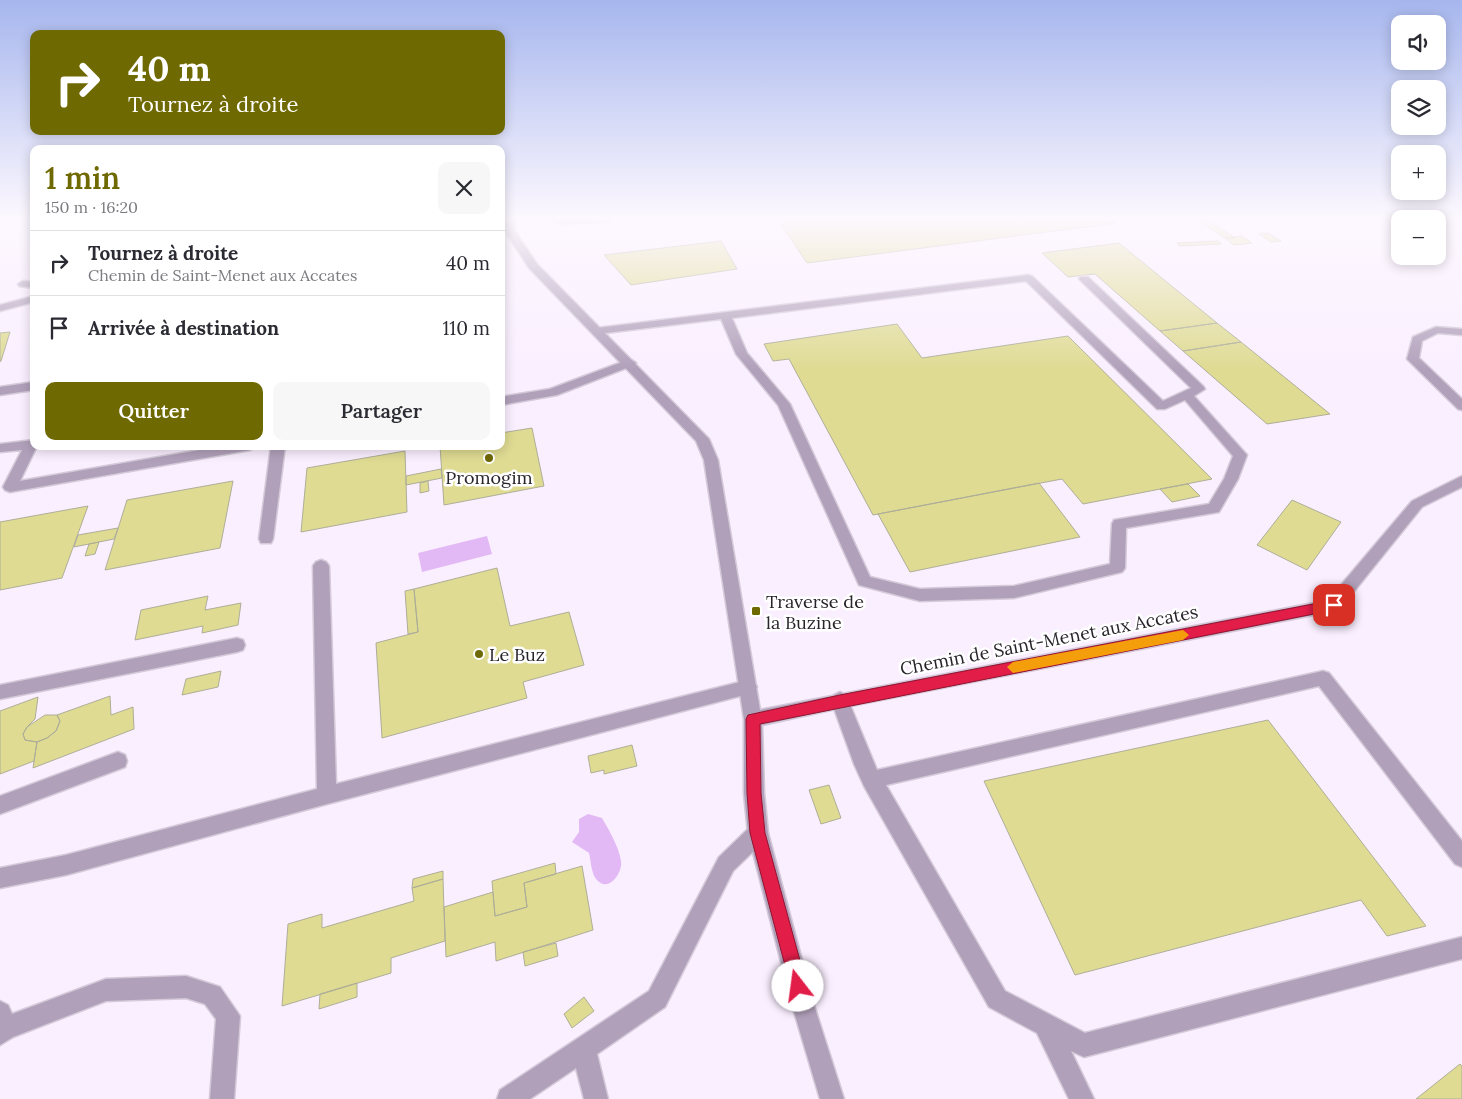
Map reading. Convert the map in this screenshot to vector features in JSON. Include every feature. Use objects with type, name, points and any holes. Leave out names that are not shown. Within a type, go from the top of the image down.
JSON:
[{"type":"street","points":[[535,268],[630,363],[702,439],[711,460],[753,719],[754,793],[758,833],[803,1005],[832,1099]]},
{"type":"street","points":[[597,330],[1028,278],[1162,406],[1200,389],[1084,279]]},
{"type":"street","points":[[0,308],[30,300]]},
{"type":"street","points":[[725,315],[742,354],[784,404],[864,581],[920,595],[1014,592],[1116,568],[1118,524],[1214,508],[1232,479],[1240,454],[1187,394]]},
{"type":"street","points":[[1462,332],[1436,330],[1417,339],[1413,359],[1462,406]]},
{"type":"street","points":[[505,400],[553,392],[630,363]]},
{"type":"street","points":[[0,391],[30,387]]},
{"type":"street","points":[[0,448],[30,444]]},
{"type":"street","points":[[30,448],[10,487],[227,450]]},
{"type":"street","points":[[266,539],[277,450]]},
{"type":"street","name":"Chemin de Saint-Menet aux Accates","points":[[753,719],[840,700],[1334,605],[1417,504],[1462,481]]},
{"type":"street","points":[[321,566],[327,795]]},
{"type":"street","points":[[0,692],[237,645]]},
{"type":"street","points":[[871,780],[1323,678],[1462,857]]},
{"type":"street","points":[[0,878],[66,865],[327,795],[748,687]]},
{"type":"street","points":[[840,700],[863,764],[871,780],[997,999],[1084,1045],[1462,948]]},
{"type":"street","points":[[0,805],[118,761]]},
{"type":"street","points":[[509,1099],[657,999],[726,864],[758,833]]},
{"type":"street","points":[[2,1025],[106,990],[186,987],[212,995],[228,1016],[222,1099]]},
{"type":"street","points":[[1045,1024],[1082,1099]]},
{"type":"street","points":[[584,1049],[596,1099]]},
{"type":"shaded area","points":[[487,536],[492,554],[422,572],[418,553]]},
{"type":"shaded area","points":[[588,814],[602,818],[618,850],[621,861],[620,871],[610,883],[601,883],[596,879],[592,870],[589,853],[572,842],[579,832],[579,819]]},
{"type":"building","points":[[616,268],[737,269],[631,285]]},
{"type":"building","points":[[1059,268],[1150,268],[1217,323],[1160,331],[1095,274],[1068,277]]},
{"type":"building","points":[[1217,323],[1241,342],[1183,351],[1160,331]]},
{"type":"building","points":[[897,324],[922,358],[1068,336],[1212,479],[1083,504],[1062,479],[873,515],[789,359],[773,361],[764,344]]},
{"type":"building","points":[[10,332],[1,361],[0,362],[0,333]]},
{"type":"building","points":[[1241,342],[1330,414],[1267,424],[1183,351]]},
{"type":"building","points":[[532,428],[544,486],[444,505],[440,450],[505,450],[505,432]]},
{"type":"building","points":[[405,451],[407,512],[301,532],[307,468]]},
{"type":"building","points":[[441,469],[442,478],[406,485],[406,476]]},
{"type":"building","points":[[233,481],[220,548],[105,570],[127,500]]},
{"type":"building","points":[[428,481],[429,491],[420,493],[420,483]]},
{"type":"building","points":[[1039,483],[1080,537],[910,572],[878,514]]},
{"type":"building","points":[[1188,484],[1200,496],[1172,502],[1160,489]]},
{"type":"building","points":[[1292,500],[1341,522],[1307,570],[1257,545]]},
{"type":"building","points":[[88,506],[62,578],[0,590],[0,522]]},
{"type":"building","points":[[118,528],[114,539],[74,547],[78,535]]},
{"type":"building","points":[[99,542],[95,554],[85,556],[89,544]]},
{"type":"building","name":"Le Buz","points":[[497,568],[510,626],[569,612],[584,665],[523,682],[527,698],[382,738],[376,643],[418,632],[414,589]]},
{"type":"building","points":[[414,589],[418,632],[408,634],[405,591]]},
{"type":"building","points":[[208,596],[205,610],[241,603],[238,625],[202,633],[203,626],[135,640],[141,610]]},
{"type":"building","points":[[221,671],[218,687],[182,695],[186,679]]},
{"type":"building","points":[[110,696],[111,715],[133,707],[134,729],[33,768],[37,742],[47,738],[56,731],[60,721],[57,715]]},
{"type":"building","points":[[38,697],[35,719],[23,734],[25,740],[37,742],[34,761],[0,774],[0,711]]},
{"type":"building","points":[[45,715],[57,715],[60,721],[56,731],[47,738],[37,742],[25,740],[23,734],[27,727]]},
{"type":"building","points":[[1268,720],[1426,926],[1387,936],[1361,900],[1075,975],[984,781]]},
{"type":"building","points":[[632,745],[637,766],[604,774],[604,770],[591,773],[588,756]]},
{"type":"building","points":[[829,785],[841,818],[821,824],[809,790]]},
{"type":"building","points":[[555,863],[556,874],[524,883],[527,907],[495,916],[492,881]]},
{"type":"building","points":[[582,866],[593,930],[496,961],[495,942],[446,957],[444,907],[493,892],[495,916],[527,907],[524,883]]},
{"type":"building","points":[[443,871],[443,879],[412,888],[413,879]]},
{"type":"building","points":[[443,879],[445,941],[391,958],[391,973],[282,1006],[288,924],[322,914],[322,928],[414,901],[412,888]]},
{"type":"building","points":[[556,943],[558,956],[525,966],[523,952]]},
{"type":"building","points":[[357,983],[357,997],[319,1009],[320,994]]},
{"type":"building","points":[[584,997],[594,1011],[572,1028],[564,1014]]},
{"type":"building","points":[[1460,1064],[1462,1066],[1462,1099],[1416,1099]]},
{"type":"slow traffic","points":[[1013,667],[1183,635]]},
{"type":"place","name":"Promogim","points":[[489,458]]},
{"type":"place","name":"Traverse de la Buzine","points":[[756,611]]},
{"type":"place","name":"Le Buz","points":[[479,654]]},
{"type":"route","points":[[798,986],[758,833],[754,793],[753,719],[840,700],[1334,605]]}]
